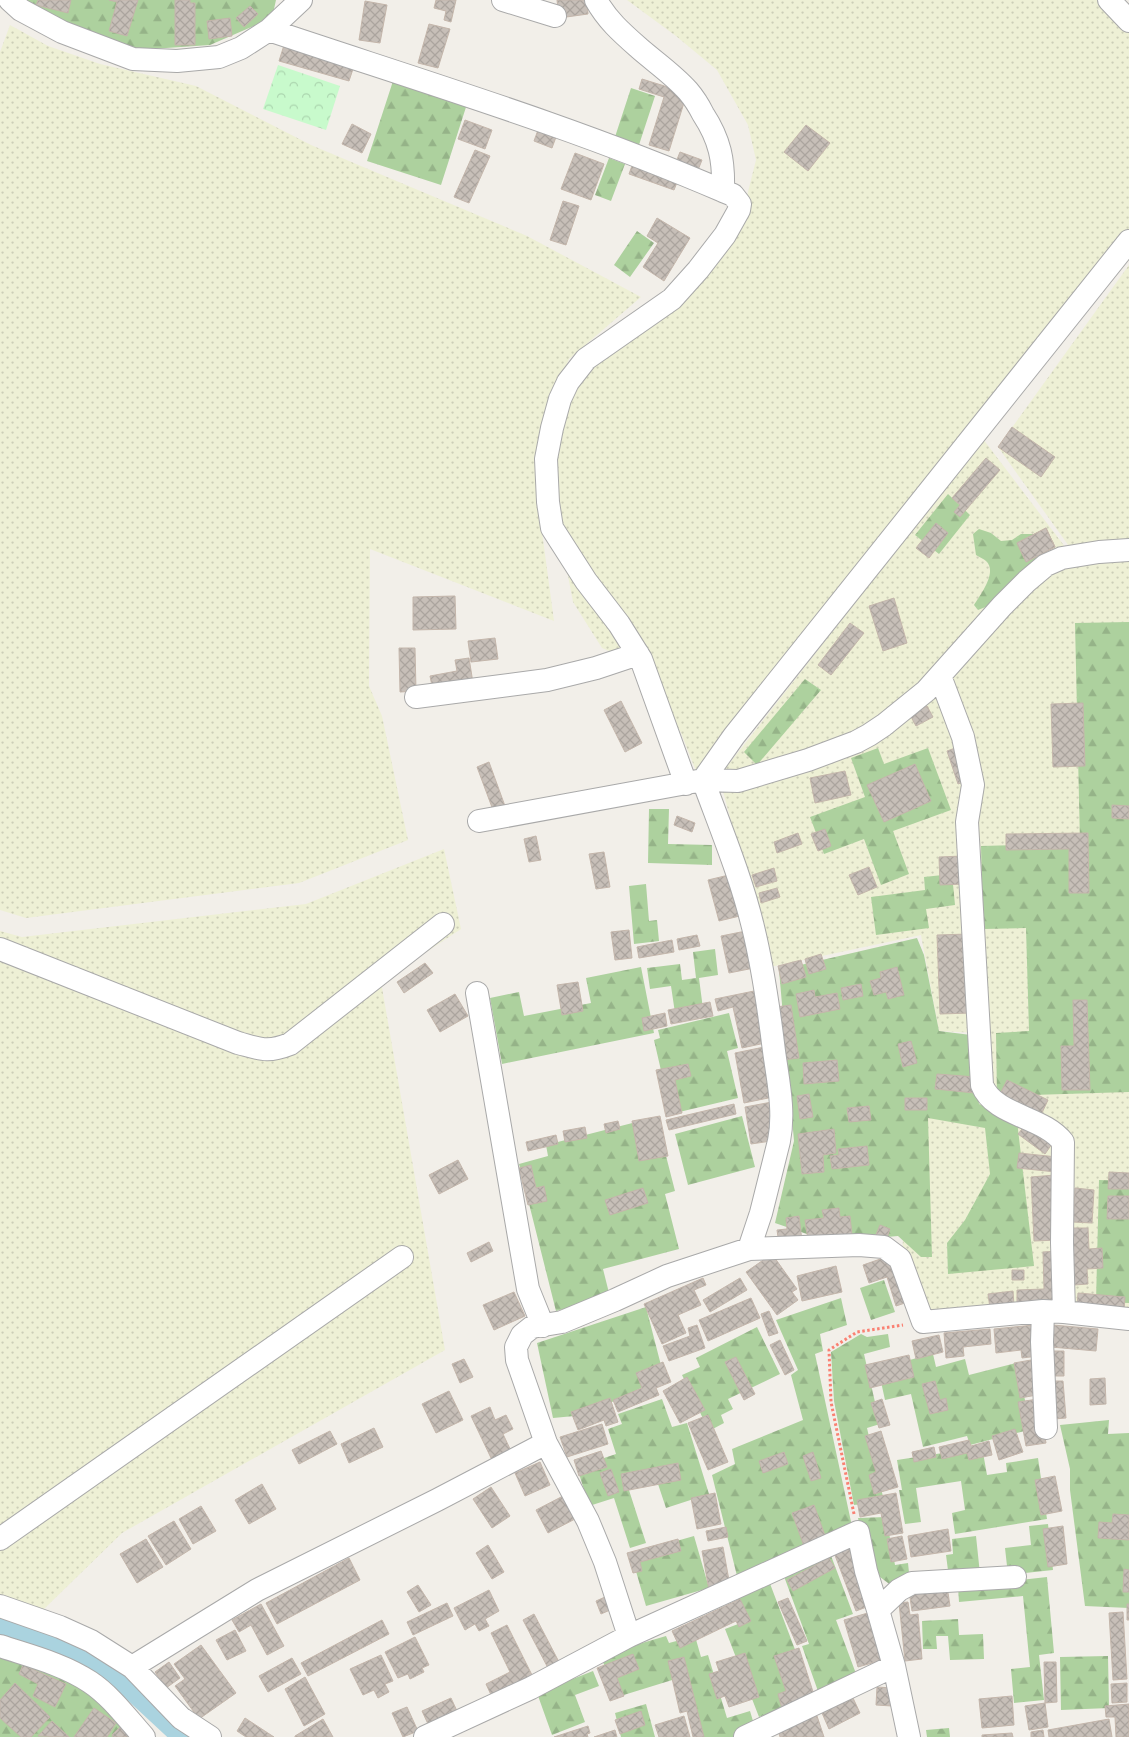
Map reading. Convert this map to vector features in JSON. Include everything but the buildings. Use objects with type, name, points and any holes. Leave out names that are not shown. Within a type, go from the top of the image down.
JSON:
[{"type":"lane","points":[[10,0],[21,10],[62,32],[133,59],[177,61],[219,57],[241,48],[269,30],[301,0]]},
{"type":"lane","points":[[503,0],[555,16]]},
{"type":"lane","points":[[596,0],[602,12],[616,28],[682,85],[694,99],[713,129],[718,142],[723,165],[723,190]]},
{"type":"lane","points":[[1109,0],[1129,21]]},
{"type":"lane","points":[[269,30],[484,101],[614,147],[723,190],[733,195],[740,204],[739,210],[725,235],[698,270],[672,299],[586,359],[575,371],[560,399],[546,459],[548,502],[552,528],[586,581],[619,624],[638,654],[737,873],[753,927],[768,1001],[782,1104],[779,1141],[761,1213],[749,1249]]},
{"type":"lane","points":[[695,782],[1129,241]]},
{"type":"lane","points":[[479,821],[695,782],[738,782],[808,760],[856,742],[884,725],[926,691],[1002,606],[1046,565],[1062,558],[1099,552],[1129,550]]},
{"type":"lane","points":[[416,697],[547,680],[596,668],[638,654]]},
{"type":"lane","points":[[940,676],[962,737],[973,785],[967,822],[982,1085],[984,1092],[994,1101],[1052,1130],[1063,1142],[1062,1243],[1053,1311],[1046,1428]]},
{"type":"lane","points":[[0,948],[238,1043],[261,1049],[275,1050],[290,1044],[443,924]]},
{"type":"lane","points":[[477,993],[528,1289],[543,1326]]},
{"type":"lane","points":[[629,1636],[605,1562],[588,1521],[546,1443],[517,1360],[516,1347],[522,1335],[532,1327],[562,1322],[668,1276],[749,1249],[859,1245],[884,1246],[900,1259],[923,1322],[1053,1311],[1129,1319]]},
{"type":"lane","points":[[0,1539],[402,1257]]},
{"type":"lane","points":[[132,1667],[257,1590],[438,1500],[546,1443]]},
{"type":"lane","points":[[425,1737],[532,1688],[629,1636],[858,1532],[866,1571],[894,1666],[909,1737]]},
{"type":"lane","points":[[878,1610],[898,1590],[912,1583],[1015,1577]]},
{"type":"lane","points":[[0,1606],[60,1627],[91,1641],[132,1667],[181,1718],[210,1737]]},
{"type":"lane","points":[[0,1646],[58,1666],[90,1682],[107,1696],[144,1737]]},
{"type":"lane","points":[[745,1737],[894,1666]]},
{"type":"path","points":[[858,1532],[831,1402],[829,1350],[857,1332],[923,1322]]},
{"type":"green space","points":[[21,0],[276,0],[272,18],[210,45],[137,50],[85,32]]},
{"type":"green space","points":[[627,0],[1112,0],[1129,15],[1129,239],[698,776],[681,733],[644,666],[602,648],[573,602],[560,534],[557,459],[569,404],[582,377],[744,208],[756,160],[748,125],[717,70],[676,36]]},
{"type":"green space","points":[[10,25],[48,46],[100,64],[196,86],[311,145],[527,236],[641,297],[569,359],[554,395],[537,458],[542,532],[554,621],[370,549],[369,686],[382,716],[408,840],[299,883],[26,918],[0,910],[0,52]]},
{"type":"green space","points":[[278,65],[340,86],[326,130],[263,109]]},
{"type":"green space","points":[[393,81],[467,104],[441,185],[367,161]]},
{"type":"green space","points":[[631,88],[655,96],[638,148],[614,140]]},
{"type":"green space","points":[[609,158],[625,164],[611,201],[595,195]]},
{"type":"green space","points":[[637,231],[654,243],[630,277],[614,265]]},
{"type":"green space","points":[[1129,265],[1129,540],[1071,549],[998,447]]},
{"type":"green space","points":[[983,439],[1072,556],[1129,549],[1129,1316],[1071,1308],[1066,1143],[1052,1127],[1018,1113],[994,1099],[982,1073],[980,998],[969,825],[975,788],[966,737],[942,678],[1016,596],[1051,563],[1015,596],[940,679],[911,706],[940,680],[961,737],[973,785],[967,822],[978,999],[978,1033],[939,1031],[921,935],[770,967],[720,780],[738,784],[764,778],[858,746],[764,777],[737,783],[718,778]]},
{"type":"green space","points":[[948,494],[970,515],[939,554],[915,535]]},
{"type":"green space","points":[[979,529],[991,533],[1001,541],[1012,540],[1021,534],[1034,534],[1045,555],[988,606],[978,610],[974,605],[984,590],[990,571],[986,561],[976,555],[973,534]]},
{"type":"green space","points":[[1129,622],[1129,1092],[997,1096],[996,1033],[1029,1031],[1026,928],[983,929],[981,846],[1080,843],[1075,623]]},
{"type":"green space","points":[[805,679],[821,690],[757,765],[744,752]]},
{"type":"green space","points":[[878,748],[884,764],[928,748],[951,810],[893,831],[909,874],[881,885],[864,839],[824,854],[810,817],[865,797],[851,758]]},
{"type":"green space","points":[[649,809],[669,809],[668,844],[712,845],[712,865],[648,863]]},
{"type":"green space","points":[[444,849],[461,929],[381,982],[445,1350],[122,1533],[44,1609],[0,1599],[0,931],[22,937],[306,904]]},
{"type":"green space","points":[[952,874],[955,905],[926,909],[929,928],[876,935],[871,897],[925,890],[924,877]]},
{"type":"green space","points":[[646,884],[649,921],[657,920],[659,941],[634,944],[629,886]]},
{"type":"green space","points":[[917,938],[924,955],[939,1031],[971,1035],[979,1104],[1017,1121],[1034,1266],[948,1274],[947,1243],[965,1220],[990,1174],[985,1128],[928,1118],[932,1257],[921,1257],[898,1236],[830,1242],[775,1223],[794,1141],[779,970]]},
{"type":"green space","points":[[715,949],[718,975],[699,978],[703,1009],[675,1013],[671,986],[650,989],[647,968],[680,964],[682,980],[696,978],[693,952]]},
{"type":"green space","points":[[641,967],[654,1033],[502,1064],[490,998],[519,992],[524,1016],[591,1003],[586,978]]},
{"type":"green space","points":[[729,1013],[738,1048],[727,1051],[738,1098],[671,1114],[654,1040],[660,1038],[658,1030]]},
{"type":"green space","points":[[989,1101],[1062,1142],[1068,1308],[924,1316],[902,1258],[909,1121]]},
{"type":"green space","points":[[742,1116],[755,1167],[688,1185],[675,1134]]},
{"type":"green space","points":[[656,1117],[675,1191],[665,1194],[679,1249],[603,1269],[610,1297],[556,1311],[519,1164],[548,1156],[546,1145]]},
{"type":"green space","points":[[1099,1180],[1129,1181],[1129,1303],[1096,1302]]},
{"type":"green space","points":[[884,1280],[895,1312],[871,1320],[860,1288]]},
{"type":"green space","points":[[841,1298],[847,1325],[820,1334],[823,1351],[815,1354],[853,1531],[739,1584],[712,1475],[735,1464],[732,1449],[803,1420],[791,1375],[798,1370],[776,1320]]},
{"type":"green space","points":[[646,1307],[664,1377],[585,1415],[553,1418],[537,1343]]},
{"type":"green space","points":[[757,1327],[780,1374],[728,1399],[733,1409],[721,1415],[724,1423],[709,1431],[682,1375],[700,1367],[696,1358]]},
{"type":"green space","points":[[861,1334],[867,1337],[888,1334],[890,1347],[864,1354],[880,1424],[867,1428],[884,1501],[854,1505],[834,1401],[831,1352]]},
{"type":"green space","points":[[933,1354],[936,1367],[965,1359],[969,1375],[1016,1363],[1032,1429],[970,1445],[967,1436],[923,1447],[911,1394],[885,1400],[878,1368]]},
{"type":"green space","points":[[662,1399],[672,1427],[687,1423],[709,1494],[666,1508],[656,1478],[628,1487],[646,1543],[630,1548],[614,1498],[589,1506],[577,1467],[616,1454],[608,1429],[622,1424],[618,1414]]},
{"type":"green space","points":[[1109,1420],[1108,1434],[1129,1433],[1129,1608],[1085,1606],[1070,1490],[1070,1469],[1060,1425]]},
{"type":"green space","points":[[982,1447],[987,1475],[1007,1472],[1006,1463],[1038,1458],[1047,1519],[955,1534],[952,1513],[965,1510],[961,1481],[916,1488],[921,1522],[905,1524],[899,1490],[902,1490],[897,1460]]},
{"type":"green space","points":[[886,1517],[895,1565],[908,1563],[910,1582],[892,1586],[868,1568],[858,1518]]},
{"type":"green space","points":[[1048,1524],[1053,1570],[1008,1575],[1005,1548],[1031,1545],[1029,1526]]},
{"type":"green space","points":[[694,1536],[709,1588],[646,1606],[631,1554]]},
{"type":"green space","points":[[976,1536],[980,1574],[949,1578],[946,1555],[953,1554],[952,1539]]},
{"type":"green space","points":[[830,1553],[853,1614],[836,1620],[858,1679],[819,1694],[802,1646],[809,1644],[782,1571]]},
{"type":"green space","points":[[1047,1577],[1054,1653],[1039,1655],[1044,1700],[1014,1703],[1011,1669],[1030,1667],[1023,1596],[959,1602],[958,1587]]},
{"type":"green space","points":[[769,1581],[813,1697],[759,1717],[725,1629],[746,1621],[736,1593]]},
{"type":"green space","points":[[958,1619],[959,1635],[983,1634],[984,1659],[950,1660],[948,1636],[936,1636],[937,1649],[923,1649],[922,1621]]},
{"type":"green space","points":[[666,1636],[669,1643],[695,1636],[701,1657],[708,1655],[727,1718],[750,1711],[756,1731],[737,1737],[700,1737],[682,1677],[614,1698],[601,1655]]},
{"type":"green space","points":[[0,1653],[98,1693],[134,1737],[0,1737]]},
{"type":"green space","points":[[1108,1656],[1109,1708],[1061,1710],[1060,1657]]},
{"type":"green space","points":[[593,1671],[599,1686],[575,1695],[585,1722],[552,1735],[537,1693]]},
{"type":"green space","points":[[646,1704],[655,1737],[621,1737],[615,1713]]},
{"type":"green space","points":[[949,1728],[950,1737],[927,1737],[926,1730]]},
{"type":"waterway","points":[[0,1627],[72,1651],[129,1688],[182,1737]]}]
